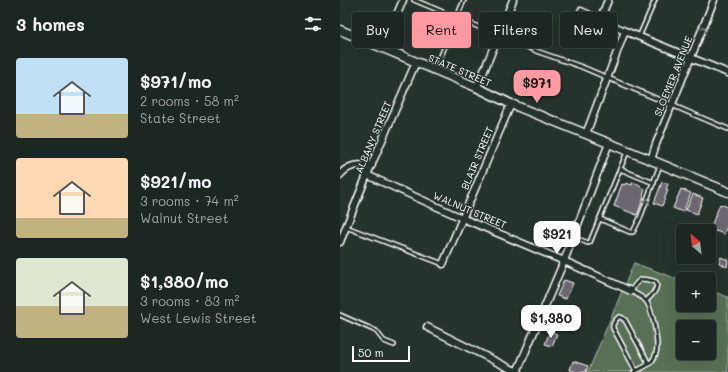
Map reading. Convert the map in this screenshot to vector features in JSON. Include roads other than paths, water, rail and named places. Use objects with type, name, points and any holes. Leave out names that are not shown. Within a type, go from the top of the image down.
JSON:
[{"type":"main road","name":"STATE STREET","points":[[340,30],[352,35]]},
{"type":"main road","name":"STATE STREET","points":[[383,48],[476,87],[511,104],[728,192]]},
{"type":"street","points":[[398,12],[403,0]]},
{"type":"street","points":[[508,12],[513,0]]},
{"type":"street","points":[[603,12],[608,0]]},
{"type":"street","name":"SLOEMER AVENUE","points":[[651,160],[656,144],[714,0]]},
{"type":"street","points":[[617,27],[728,73]]},
{"type":"street","points":[[586,134],[625,31]]},
{"type":"street","points":[[476,87],[493,48]]},
{"type":"street","name":"ALBANY STREET","points":[[340,242],[416,62]]},
{"type":"street","name":"BLAIR STREET","points":[[442,264],[511,104]]},
{"type":"street","points":[[427,327],[518,372],[564,260],[609,143]]},
{"type":"street","points":[[340,175],[347,168],[352,166],[372,165]]},
{"type":"street","name":"WALNUT STREET","points":[[367,175],[462,218],[564,260],[631,291]]},
{"type":"lane","points":[[414,0],[444,12]]},
{"type":"lane","points":[[459,12],[464,0]]},
{"type":"lane","points":[[640,37],[655,0]]},
{"type":"lane","points":[[435,70],[444,48]]},
{"type":"lane","points":[[530,48],[728,129]]},
{"type":"lane","points":[[573,237],[589,242],[600,219],[627,150]]},
{"type":"lane","points":[[600,219],[633,232],[654,183],[660,164]]},
{"type":"lane","points":[[620,169],[654,183]]},
{"type":"lane","points":[[346,227],[442,264]]},
{"type":"lane","points":[[646,301],[658,286],[656,282],[643,279],[638,280],[631,291],[645,299],[646,301],[649,306],[656,336],[657,347],[655,356],[649,364],[635,372],[612,326],[619,317],[625,320],[649,364]]},
{"type":"lane","points":[[340,316],[376,331],[384,341],[394,345]]}]
